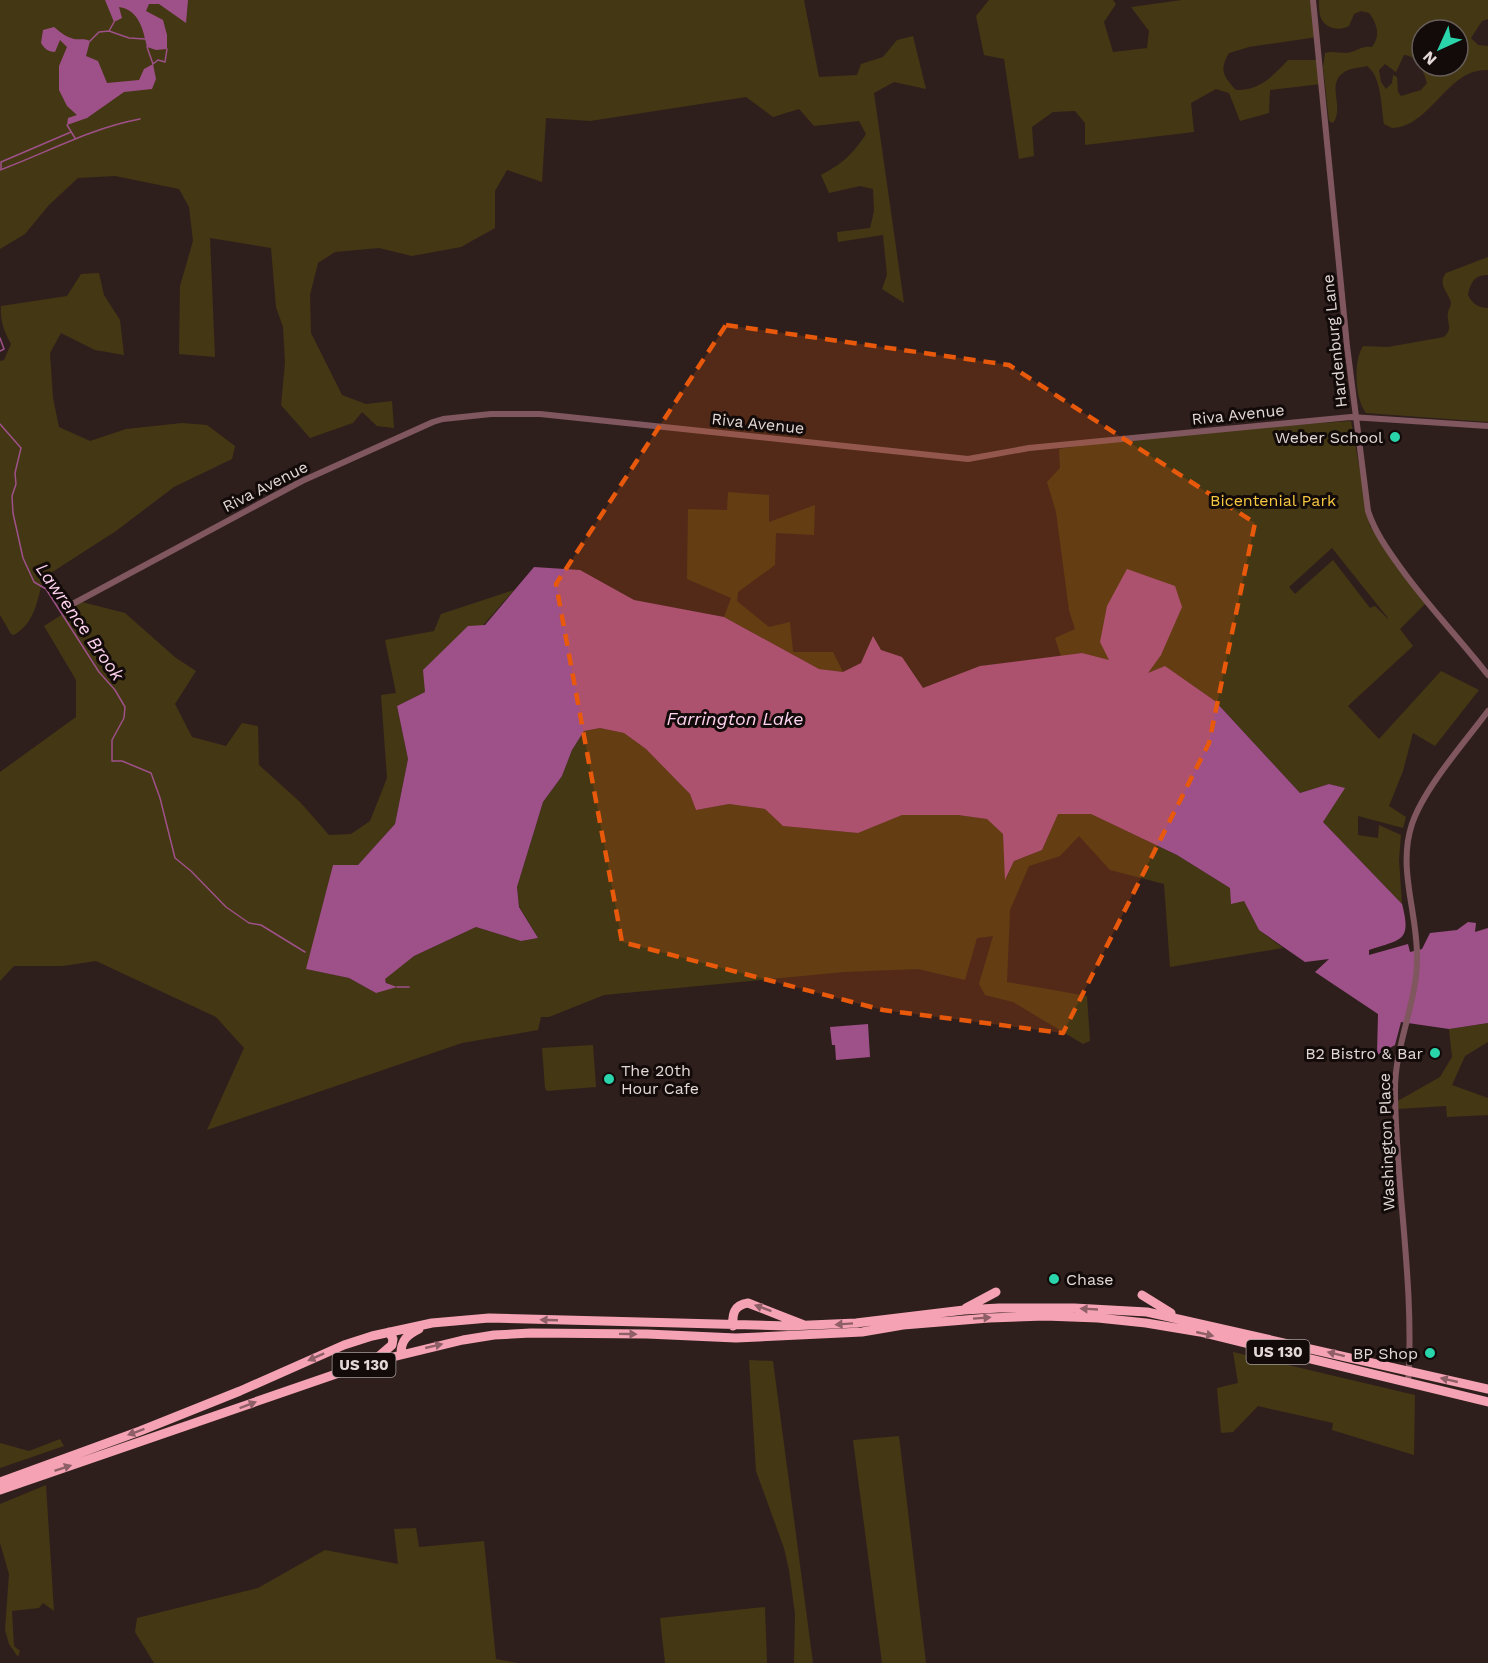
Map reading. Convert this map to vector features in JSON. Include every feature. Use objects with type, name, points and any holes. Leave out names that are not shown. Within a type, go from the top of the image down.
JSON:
[{"type":"highway","points":[[964,1310],[996,1292],[993,1302],[999,1308]]},
{"type":"highway","points":[[1142,1295],[1181,1318]]},
{"type":"highway","points":[[733,1326],[732,1316],[735,1310],[748,1303],[807,1326]]},
{"type":"highway","name":"US 130","points":[[0,1490],[368,1363],[463,1340],[494,1335],[636,1334],[736,1338],[862,1332],[902,1321],[964,1310],[1074,1308],[1147,1312],[1181,1318],[1488,1389]]},
{"type":"highway","name":"US 130","points":[[0,1482],[229,1396],[336,1348],[389,1332],[432,1323],[489,1318],[733,1326],[807,1326],[1045,1316],[1147,1323],[1200,1332],[1488,1402]]},
{"type":"highway","points":[[401,1354],[401,1344],[407,1336],[432,1323]]},
{"type":"highway","points":[[368,1363],[390,1348],[394,1342],[389,1332]]},
{"type":"street","name":"Hardenburg Lane","points":[[1313,0],[1347,346],[1365,493],[1375,531],[1431,608],[1488,675]]},
{"type":"street","name":"Riva Avenue","points":[[67,607],[302,481],[444,419],[491,414],[540,414],[968,459],[1029,448],[1356,417],[1488,426]]},
{"type":"street","name":"Washington Place","points":[[1408,1383],[1407,1290],[1395,1092],[1400,1045],[1415,984],[1418,959],[1407,881],[1407,844],[1412,823],[1419,808],[1440,775],[1488,711]]},
{"type":"highlighted area","points":[[726,325],[1009,365],[1255,523],[1209,743],[1063,1033],[883,1010],[622,942],[556,584]]},
{"type":"green space","points":[[0,0],[804,0],[819,77],[857,75],[861,64],[883,57],[897,40],[913,36],[926,89],[894,82],[874,93],[904,303],[882,289],[887,275],[883,235],[838,242],[837,232],[870,228],[874,211],[873,189],[860,186],[829,193],[821,175],[852,153],[866,134],[859,121],[814,126],[799,109],[773,117],[746,97],[590,121],[546,118],[542,182],[507,170],[495,191],[495,228],[461,247],[412,256],[379,248],[335,252],[318,263],[310,295],[311,333],[342,395],[366,404],[392,401],[394,428],[377,426],[362,412],[353,423],[310,438],[281,405],[285,363],[283,327],[276,307],[271,248],[210,238],[215,357],[179,354],[180,286],[193,241],[189,207],[179,189],[115,176],[78,178],[49,205],[25,234],[0,249]]},
{"type":"green space","points":[[989,0],[1113,0],[1116,4],[1104,22],[1113,52],[1147,48],[1149,31],[1131,7],[1182,0],[1313,0],[1317,37],[1249,47],[1229,53],[1223,68],[1225,77],[1236,90],[1244,90],[1265,81],[1288,60],[1319,60],[1321,84],[1270,90],[1269,113],[1240,121],[1229,93],[1216,89],[1191,103],[1194,132],[1085,145],[1085,123],[1075,111],[1053,112],[1032,127],[1034,156],[1019,159],[1004,59],[984,55],[976,16]]},
{"type":"green space","points":[[1319,0],[1488,0],[1488,19],[1482,21],[1471,38],[1478,45],[1488,46],[1488,70],[1470,74],[1470,18],[1410,18],[1410,56],[1404,55],[1396,72],[1385,64],[1379,70],[1381,82],[1386,89],[1392,83],[1393,75],[1397,77],[1398,92],[1401,96],[1421,90],[1427,83],[1425,78],[1462,78],[1418,118],[1406,125],[1392,128],[1384,124],[1378,85],[1372,71],[1367,66],[1348,70],[1338,78],[1336,84],[1337,110],[1333,123],[1329,121],[1323,67],[1325,53],[1346,53],[1372,47],[1377,30],[1369,13],[1361,11],[1354,14],[1349,26],[1340,29],[1328,26],[1320,15]]},
{"type":"green space","points":[[1488,257],[1488,275],[1474,280],[1468,295],[1476,305],[1488,308],[1488,422],[1366,413],[1359,399],[1357,380],[1358,361],[1363,346],[1388,347],[1444,337],[1449,331],[1448,312],[1451,302],[1443,284],[1446,273]]},
{"type":"green space","points":[[99,273],[104,295],[120,320],[124,355],[95,350],[61,333],[50,353],[53,398],[59,427],[90,441],[126,429],[182,423],[207,425],[235,446],[232,459],[174,487],[116,531],[43,578],[31,617],[27,624],[14,635],[11,634],[0,615],[0,361],[4,360],[11,344],[3,326],[1,306],[67,296],[81,274]]},
{"type":"green space","name":"Bicentenial Park","points":[[1351,421],[1370,526],[1426,603],[1400,629],[1413,646],[1348,706],[1379,739],[1441,671],[1479,690],[1435,746],[1413,733],[1403,771],[1389,806],[1406,817],[1403,828],[1358,816],[1358,835],[1378,838],[1379,825],[1401,835],[1399,860],[1402,904],[1323,822],[1344,788],[1329,784],[1300,793],[1215,701],[1165,666],[1147,674],[1082,653],[1061,656],[1055,638],[1075,629],[1069,610],[1056,512],[1047,482],[1060,468],[1059,449],[1160,434]],"holes":[[[1332,548],[1388,618],[1375,606],[1370,608],[1333,560],[1295,594],[1289,587]]]},
{"type":"green space","points":[[728,492],[769,495],[769,522],[815,505],[814,535],[776,533],[775,565],[738,592],[737,601],[769,627],[790,622],[793,652],[833,652],[843,672],[819,669],[724,617],[731,598],[687,579],[688,509],[727,510]]},
{"type":"green space","points":[[514,590],[425,692],[397,706],[408,759],[395,824],[358,865],[333,865],[307,969],[349,978],[376,993],[388,984],[384,980],[386,977],[414,956],[476,927],[521,941],[538,938],[519,906],[517,887],[543,802],[562,776],[572,750],[584,731],[600,728],[624,733],[646,749],[690,794],[696,810],[729,804],[765,809],[783,826],[858,833],[901,815],[958,815],[988,819],[1003,834],[1006,879],[1014,861],[1042,850],[1058,814],[1091,814],[1177,855],[1230,888],[1244,901],[1259,930],[1283,948],[1170,967],[1164,884],[1110,870],[1079,836],[1060,856],[1029,866],[1010,910],[1007,982],[1087,996],[1090,1041],[1083,1044],[1013,1002],[985,995],[979,984],[993,936],[977,938],[965,980],[918,969],[844,972],[604,995],[549,1017],[541,1017],[538,1030],[462,1043],[207,1130],[244,1048],[216,1017],[96,961],[63,966],[14,966],[0,981],[0,772],[76,717],[76,680],[44,626],[82,602],[125,613],[176,658],[196,671],[175,704],[192,737],[226,746],[242,723],[258,726],[259,765],[300,802],[329,835],[351,834],[370,821],[387,778],[381,695],[396,693],[385,640],[434,631],[441,614]]},
{"type":"green space","points":[[1488,1023],[1488,1042],[1465,1056],[1452,1085],[1488,1098],[1488,1115],[1447,1117],[1446,1106],[1397,1109],[1396,1102],[1440,1077],[1452,1057],[1449,1029]]},
{"type":"green space","points":[[593,1045],[596,1087],[547,1091],[542,1048]]},
{"type":"green space","points":[[1233,1352],[1415,1395],[1414,1455],[1332,1430],[1333,1423],[1258,1406],[1233,1432],[1221,1433],[1217,1388],[1238,1383]]},
{"type":"green space","points":[[749,1360],[773,1361],[813,1663],[794,1663],[795,1614],[789,1570],[784,1548],[756,1471]]},
{"type":"green space","points":[[899,1436],[926,1663],[882,1663],[853,1440]]},
{"type":"green space","points":[[60,1439],[64,1446],[0,1468],[0,1443],[29,1451]]},
{"type":"green space","points":[[46,1485],[54,1611],[43,1603],[39,1608],[12,1611],[14,1646],[20,1651],[18,1657],[9,1644],[5,1630],[9,1574],[0,1543],[0,1504]]},
{"type":"green space","points":[[416,1528],[419,1547],[484,1541],[496,1659],[518,1663],[154,1663],[135,1632],[137,1618],[258,1588],[325,1550],[398,1564],[394,1529]]},
{"type":"green space","points":[[765,1607],[767,1663],[665,1663],[660,1618]]},
{"type":"water","points":[[105,0],[188,0],[186,23],[159,4],[149,4],[146,11],[163,20],[167,35],[167,49],[156,50],[147,47],[142,27],[136,16],[119,7],[122,18],[114,22]]},
{"type":"water","points":[[54,27],[71,38],[90,41],[86,56],[98,61],[107,83],[139,80],[144,69],[153,64],[156,79],[152,89],[124,92],[87,118],[67,125],[68,118],[77,115],[67,106],[59,90],[59,66],[67,47],[60,40],[53,52],[41,43],[43,30]]},
{"type":"water","name":"Farrington Lake","points":[[534,567],[580,570],[634,600],[724,617],[819,669],[843,672],[861,663],[873,636],[881,650],[902,657],[923,688],[980,666],[1082,653],[1109,660],[1100,642],[1107,606],[1127,569],[1175,586],[1182,607],[1161,655],[1148,673],[1165,666],[1215,701],[1300,793],[1329,784],[1345,788],[1323,822],[1402,904],[1405,916],[1406,926],[1401,937],[1389,944],[1369,950],[1369,955],[1408,944],[1410,952],[1422,949],[1430,933],[1457,930],[1468,922],[1476,923],[1475,932],[1488,928],[1488,1023],[1449,1029],[1401,1022],[1395,1045],[1377,1055],[1378,1014],[1315,972],[1329,959],[1305,962],[1259,930],[1244,901],[1231,904],[1230,888],[1177,855],[1091,814],[1058,814],[1042,850],[1014,861],[1005,880],[1003,834],[987,819],[958,815],[902,815],[858,833],[783,826],[765,809],[729,804],[696,810],[690,794],[646,749],[624,733],[600,728],[584,731],[572,750],[562,776],[543,802],[517,887],[519,907],[538,938],[521,941],[476,927],[414,956],[385,979],[386,983],[397,987],[376,993],[349,978],[306,969],[333,865],[358,865],[395,824],[408,759],[397,706],[425,692],[423,670],[468,626],[485,625]]},
{"type":"water","points":[[868,1024],[870,1057],[836,1060],[830,1027]]},
{"type":"waterway","points":[[90,41],[99,32],[109,31],[114,22]]},
{"type":"waterway","points":[[109,31],[129,38],[145,39]]},
{"type":"waterway","points":[[147,47],[153,64],[158,60],[165,62],[167,49]]},
{"type":"waterway","points":[[0,170],[104,128],[140,119]]},
{"type":"waterway","points":[[67,125],[75,138]]},
{"type":"waterway","points":[[1,169],[1,162],[71,132]]},
{"type":"waterway","points":[[0,338],[4,349],[0,351]]},
{"type":"waterway","name":"Lawrence Brook","points":[[0,424],[21,448],[12,496],[13,513],[23,558],[34,582],[46,589],[99,672],[115,690],[125,707],[124,718],[112,740],[112,761],[122,761],[151,773],[160,798],[175,858],[226,907],[249,923],[261,925],[305,952]]},
{"type":"waterway","points":[[397,987],[409,987]]},
{"type":"place","name":"Weber School","points":[[1395,437]]},
{"type":"place","name":"B2 Bistro & Bar","points":[[1435,1053]]},
{"type":"place","name":"The 20th Hour Cafe","points":[[609,1079]]},
{"type":"place","name":"Chase","points":[[1054,1279]]},
{"type":"place","name":"BP Shop","points":[[1430,1353]]}]
